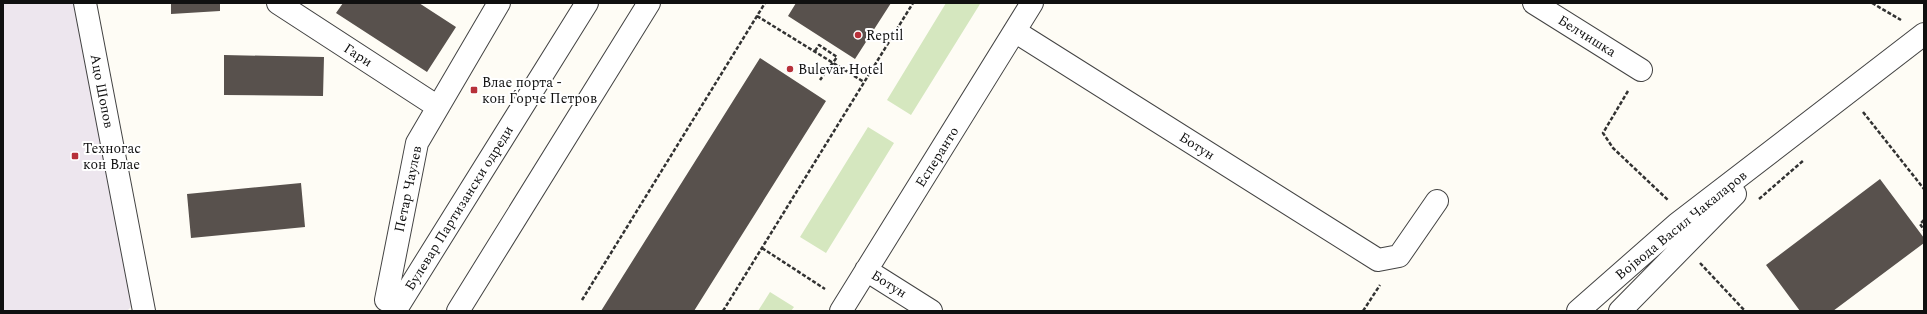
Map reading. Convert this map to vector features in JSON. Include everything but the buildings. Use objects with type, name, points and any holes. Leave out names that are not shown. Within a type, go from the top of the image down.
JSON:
[{"type":"street","name":"Ацо Шопов","points":[[85,3],[144,311]]},
{"type":"street","name":"Гари","points":[[278,3],[438,107]]},
{"type":"street","name":"Петар Чаулев","points":[[386,307],[416,143],[499,3]]},
{"type":"street","name":"Булевар Партизански одреди","points":[[386,307],[417,273],[587,3]]},
{"type":"street","points":[[458,311],[650,3]]},
{"type":"street","name":"Есперанто","points":[[844,307],[1016,32],[1032,3]]},
{"type":"street","name":"Белчишка","points":[[1534,3],[1640,70]]},
{"type":"street","name":"Ботун","points":[[1016,32],[1378,260],[1399,256],[1437,201]]},
{"type":"street","name":"Војвода Васил Чакаларов","points":[[1578,311],[1686,218],[1924,34]]},
{"type":"street","name":"Војвода Васил Чакаларов","points":[[1620,311],[1786,142]]},
{"type":"street","name":"Ботун","points":[[866,270],[932,311]]},
{"type":"street","name":"Ацо Шопов","points":[[131,311],[136,273]]},
{"type":"street","points":[[136,273],[158,311]]},
{"type":"path","points":[[582,300],[765,3]]},
{"type":"path","points":[[723,311],[913,3]]},
{"type":"path","points":[[1872,3],[1905,22]]},
{"type":"path","points":[[757,16],[864,82]]},
{"type":"path","points":[[815,52],[819,45],[837,57],[820,80]]},
{"type":"path","points":[[1640,70],[1603,133],[1613,148],[1686,218]]},
{"type":"path","points":[[1858,115],[1868,107]]},
{"type":"path","points":[[1862,112],[1924,189]]},
{"type":"path","points":[[1756,202],[1807,158]]},
{"type":"path","points":[[1924,220],[1920,224],[1924,230]]},
{"type":"path","points":[[762,248],[844,307]]},
{"type":"path","points":[[1699,263],[1745,311]]},
{"type":"shaded area","points":[[3,3],[85,3],[136,273],[131,307],[127,311],[3,311]]},
{"type":"green space","points":[[946,3],[980,4],[911,115],[887,100]]},
{"type":"green space","points":[[868,127],[894,143],[826,253],[800,237]]},
{"type":"green space","points":[[770,292],[794,307],[791,311],[758,311]]},
{"type":"place","name":"Reptil","points":[[858,35]]},
{"type":"place","name":"Bulevar Hotel","points":[[790,69]]},
{"type":"place","name":"Влае порта - кон Ѓорче Петров","points":[[474,90]]},
{"type":"place","name":"Техногас кон Влае","points":[[75,156]]}]
